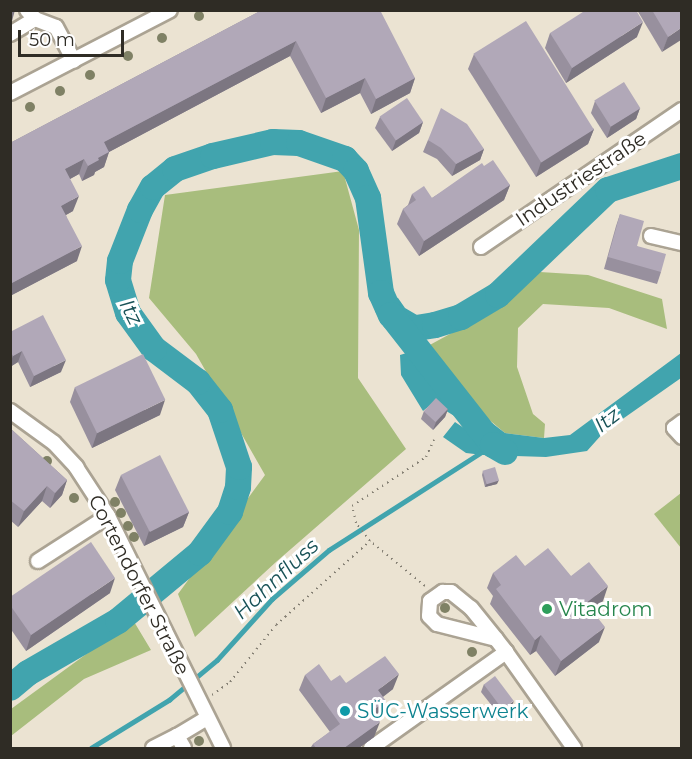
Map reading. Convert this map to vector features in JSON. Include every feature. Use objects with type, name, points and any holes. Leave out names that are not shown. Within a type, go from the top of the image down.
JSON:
[{"type":"street","points":[[10,93],[170,10]]},
{"type":"street","points":[[10,34],[31,15],[56,27],[74,61]]},
{"type":"street","name":"Industriestraße","points":[[481,247],[681,110]]},
{"type":"street","points":[[651,236],[681,243]]},
{"type":"street","name":"Cortendorfer Straße","points":[[10,411],[54,443],[76,467],[108,516],[165,637],[223,748]]},
{"type":"street","points":[[681,422],[674,428],[681,437]]},
{"type":"street","points":[[38,561],[108,516]]},
{"type":"street","points":[[496,639],[437,624],[429,616],[428,609],[436,595],[451,592],[459,596],[496,639],[506,652],[574,748]]},
{"type":"street","points":[[371,748],[506,652]]},
{"type":"street","points":[[153,748],[207,718]]},
{"type":"street","points":[[177,736],[184,748]]},
{"type":"path","points":[[434,440],[426,457],[352,506],[356,524],[370,540],[436,595]]},
{"type":"path","points":[[200,704],[230,682],[276,625],[370,540]]},
{"type":"green space","points":[[343,171],[359,230],[358,378],[406,449],[276,562],[195,637],[178,594],[265,475],[196,354],[149,298],[165,195]]},
{"type":"green space","points":[[540,272],[588,275],[662,299],[667,329],[609,308],[543,304],[518,328],[517,367],[533,414],[545,424],[544,438],[505,433],[475,408],[426,347],[496,309]]},
{"type":"green space","points":[[681,493],[681,548],[654,514]]},
{"type":"green space","points":[[133,620],[151,650],[84,679],[11,736],[11,709]]},
{"type":"water","points":[[374,291],[398,298],[405,308],[417,315],[414,336],[397,336],[384,327],[375,311]]},
{"type":"water","points":[[426,347],[475,408],[461,420],[433,403],[423,411],[401,375],[400,355]]},
{"type":"water","points":[[681,353],[681,378],[604,432],[587,451],[546,457],[483,455],[466,453],[443,437],[455,422],[473,434],[492,423],[505,433],[544,438],[570,435]]},
{"type":"building","points":[[262,10],[380,10],[415,78],[376,99],[365,78],[326,98],[296,41],[104,142],[109,152],[98,158],[99,160],[88,166],[84,159],[65,169],[79,196],[61,206],[82,246],[10,284],[10,143]]},
{"type":"building","points":[[586,10],[636,10],[643,22],[572,68],[550,33]]},
{"type":"building","points":[[652,10],[681,10],[681,28],[668,37]]},
{"type":"building","points":[[526,21],[594,130],[541,162],[473,54]]},
{"type":"building","points":[[624,82],[640,108],[611,127],[594,101]]},
{"type":"building","points":[[407,98],[423,122],[396,140],[380,116]]},
{"type":"building","points":[[441,108],[467,124],[484,149],[456,164],[441,148],[428,140]]},
{"type":"building","points":[[493,160],[510,185],[424,241],[403,209],[416,200],[412,194],[424,186],[432,198],[482,163],[484,166]]},
{"type":"building","points":[[620,214],[644,221],[637,246],[666,254],[661,272],[608,257]]},
{"type":"building","points":[[43,315],[66,360],[34,376],[22,351],[13,356],[10,351],[10,332]]},
{"type":"building","points":[[143,354],[165,400],[97,433],[75,387]]},
{"type":"building","points":[[436,398],[448,409],[435,422],[424,411]]},
{"type":"building","points":[[10,428],[67,480],[55,493],[47,486],[24,511],[10,500]]},
{"type":"building","points":[[160,455],[189,512],[150,532],[121,475]]},
{"type":"building","points":[[495,467],[499,480],[487,484],[483,471]]},
{"type":"building","points":[[91,542],[115,578],[31,635],[10,605],[10,597]]},
{"type":"building","points":[[548,548],[571,576],[589,562],[608,586],[586,603],[605,627],[561,661],[541,635],[535,640],[496,589],[501,585],[493,573],[516,555],[525,566]]},
{"type":"building","name":"SÜC-Wasserwerk","points":[[385,656],[399,674],[378,690],[386,701],[372,711],[380,722],[344,748],[316,748],[313,744],[340,724],[305,675],[319,664],[331,681],[340,675],[346,683]]},
{"type":"building","points":[[495,676],[514,701],[502,709],[484,684]]},
{"type":"waterway","name":"Itz","points":[[10,688],[28,673],[118,621],[200,553],[230,512],[238,487],[239,467],[220,410],[198,382],[154,349],[128,313],[118,280],[120,261],[140,210],[153,187],[175,169],[213,156],[273,142],[299,143],[345,159],[356,171],[368,198],[381,293],[391,315],[493,445],[505,452]]},
{"type":"waterway","name":"Itz","points":[[404,330],[435,325],[461,317],[498,295],[608,190],[682,166]]},
{"type":"waterway","name":"Hahnfluss","points":[[91,748],[169,700],[217,660],[272,599],[329,550],[480,453]]},
{"type":"place","name":"Vitadrom","points":[[547,609]]},
{"type":"place","name":"SÜC-Wasserwerk","points":[[345,711]]}]
